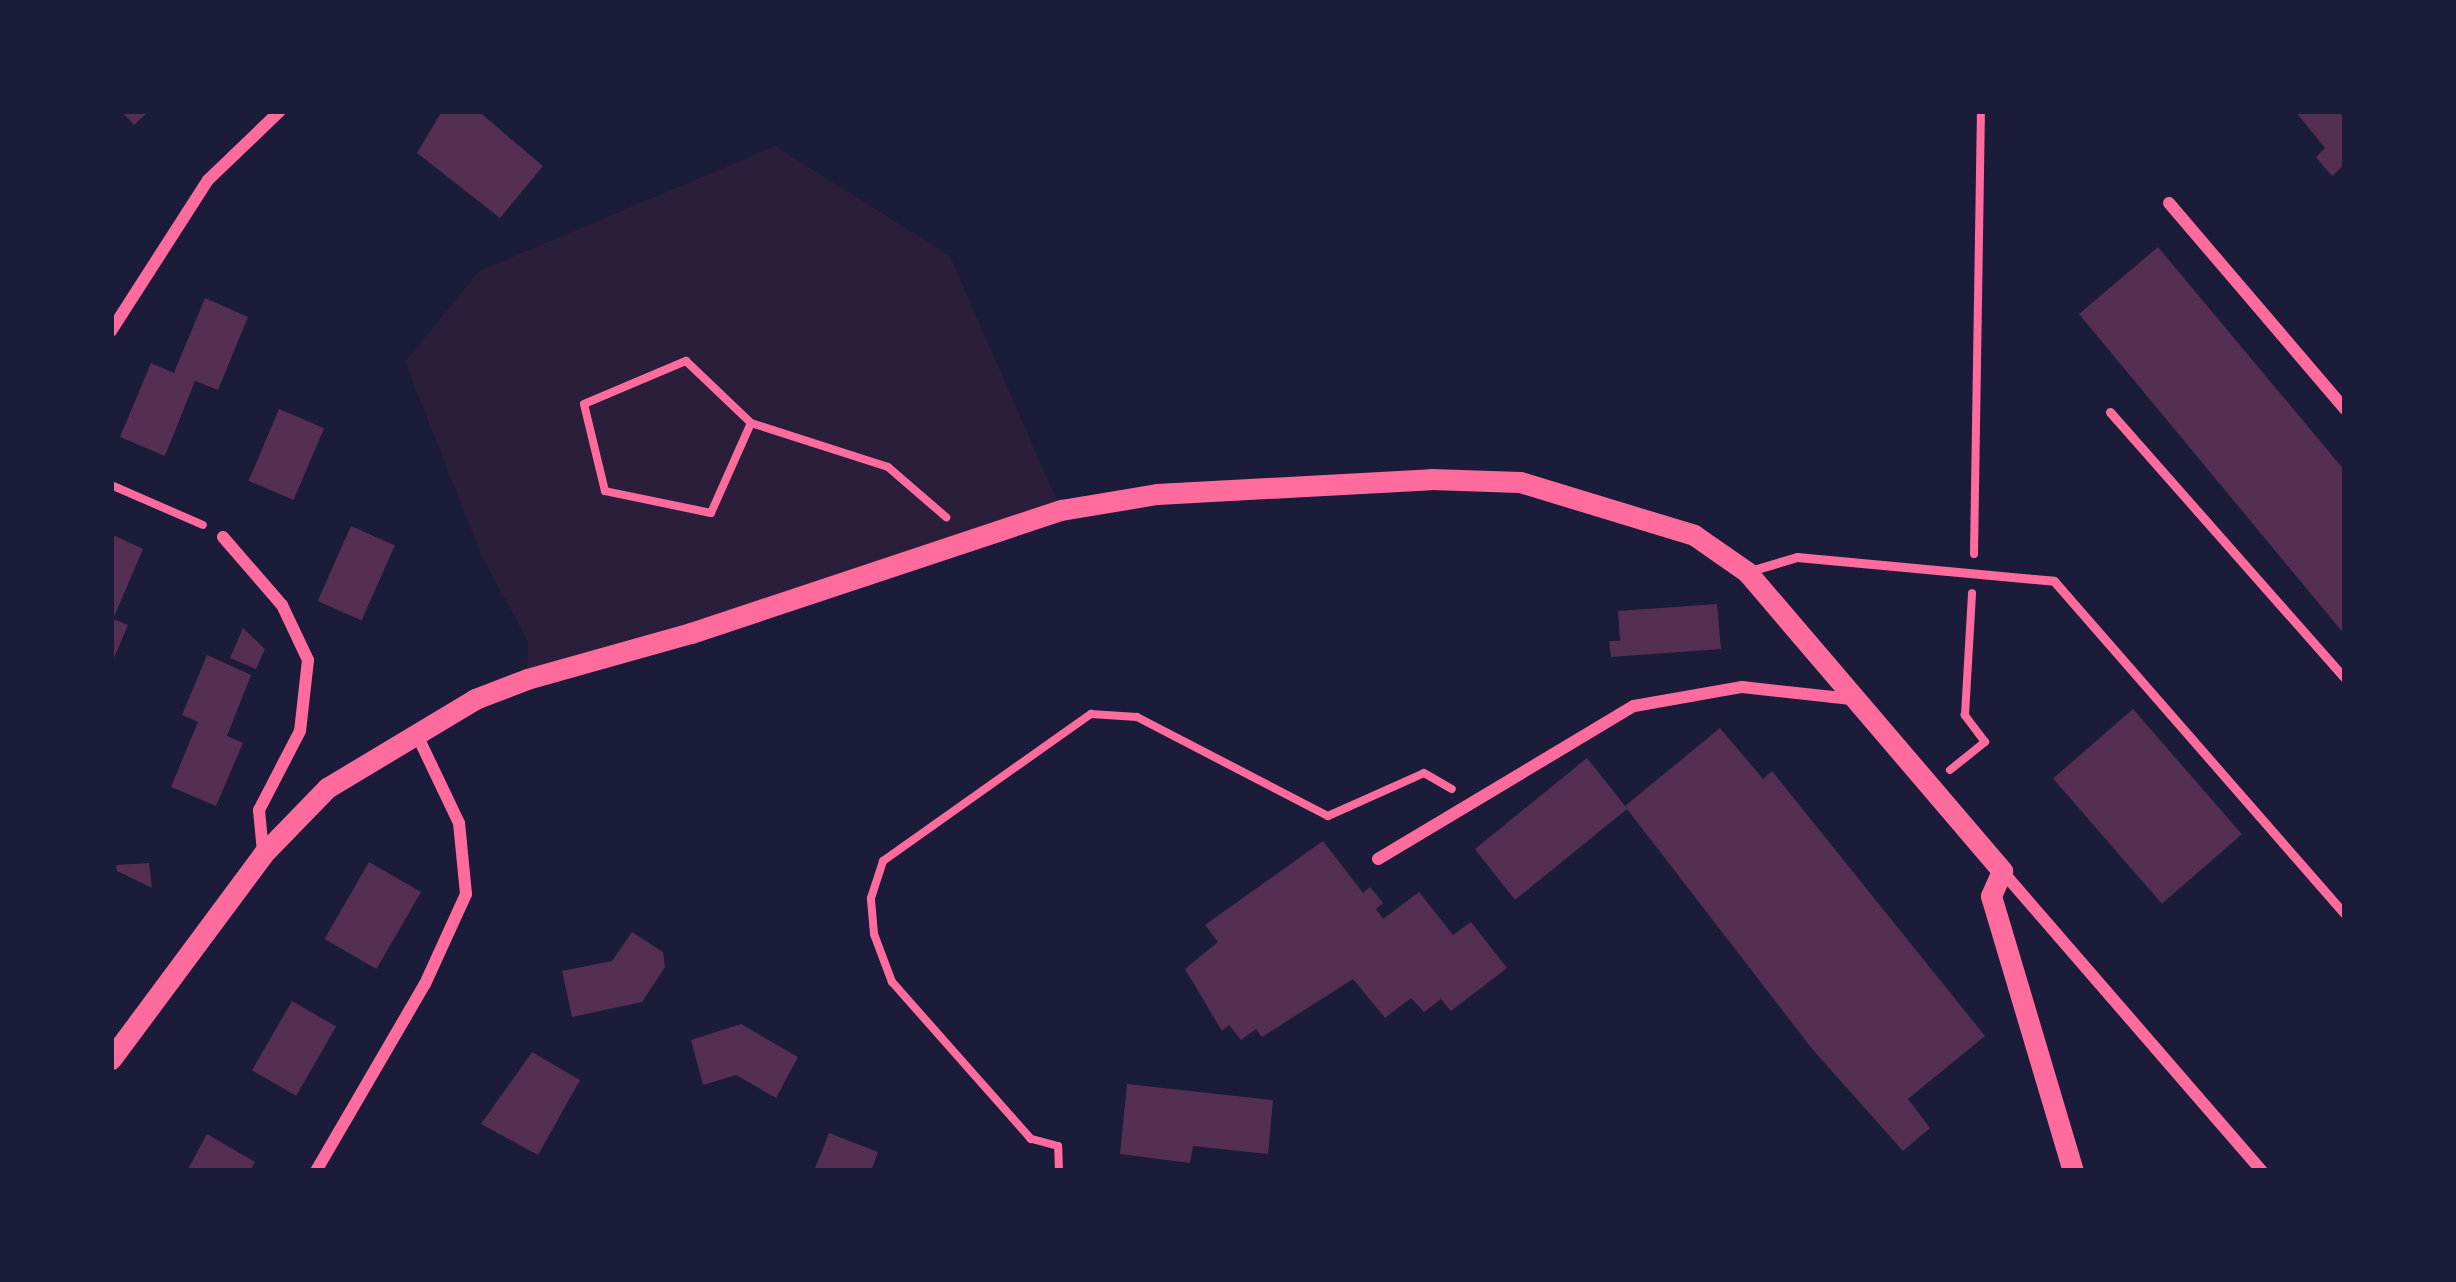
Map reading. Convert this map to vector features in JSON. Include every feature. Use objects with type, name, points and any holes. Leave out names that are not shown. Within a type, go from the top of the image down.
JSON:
[{"type":"street","points":[[111,331],[208,180],[280,111]]},
{"type":"street","points":[[2169,203],[2345,409]]},
{"type":"street","points":[[111,1059],[263,854],[327,788],[416,733],[526,679],[1061,510],[1157,494],[1431,478],[1520,482],[1694,535],[1747,572],[1925,790],[2002,871],[2262,1171]]},
{"type":"street","points":[[223,537],[282,605],[308,660],[301,731],[260,810],[263,854]]},
{"type":"street","points":[[1378,859],[1470,799],[1634,706],[1742,687],[1851,699]]},
{"type":"street","points":[[316,1171],[425,984],[466,894],[459,823],[416,733]]},
{"type":"street","points":[[2002,871],[1991,896],[2073,1171]]},
{"type":"lane","points":[[2110,412],[2345,679]]},
{"type":"lane","points":[[1747,572],[1797,557],[2054,580],[2345,915]]},
{"type":"path","points":[[1925,790],[1985,742],[1964,715],[1974,576],[1981,111]]},
{"type":"path","points":[[751,424],[711,513],[605,491],[584,404],[686,362],[751,424],[888,467],[953,523],[962,543]]},
{"type":"path","points":[[111,484],[223,537]]},
{"type":"path","points":[[1059,1171],[1058,1146],[1031,1139],[892,982],[874,934],[871,898],[883,861],[1091,714],[1137,717],[1328,816],[1424,773],[1470,799]]},
{"type":"shaded area","points":[[775,146],[950,256],[1061,510],[527,679],[528,642],[481,554],[405,362],[479,271]]},
{"type":"building","points":[[121,111],[149,111],[134,125]]},
{"type":"building","points":[[442,111],[478,111],[543,166],[500,218],[417,153]]},
{"type":"building","points":[[2295,111],[2345,111],[2345,164],[2332,176],[2316,157],[2325,148]]},
{"type":"building","points":[[2158,247],[2345,471],[2345,635],[2079,314]]},
{"type":"building","points":[[205,298],[248,317],[218,390],[195,381],[165,456],[120,437],[151,363],[174,373]]},
{"type":"building","points":[[279,409],[324,428],[294,500],[249,481]]},
{"type":"building","points":[[351,526],[395,546],[361,620],[318,601]]},
{"type":"building","points":[[111,534],[143,549],[113,619],[128,625],[111,665]]},
{"type":"building","points":[[1717,604],[1721,649],[1611,657],[1609,641],[1620,641],[1618,611]]},
{"type":"building","points":[[243,628],[265,649],[256,669],[230,658]]},
{"type":"building","points":[[207,655],[251,675],[227,736],[243,743],[216,806],[171,787],[198,722],[182,715]]},
{"type":"building","points":[[2133,709],[2242,834],[2162,904],[2053,779]]},
{"type":"building","points":[[1720,728],[1763,779],[1772,771],[1985,1036],[1908,1099],[1930,1128],[1903,1151],[1813,1050],[1627,809],[1515,900],[1475,849],[1587,758],[1625,806]]},
{"type":"building","points":[[1323,841],[1363,893],[1370,887],[1383,903],[1376,909],[1383,919],[1419,892],[1453,935],[1471,922],[1507,968],[1451,1011],[1441,999],[1424,1012],[1411,998],[1385,1018],[1353,979],[1262,1037],[1256,1029],[1241,1040],[1229,1025],[1222,1031],[1185,969],[1218,942],[1205,925]]},
{"type":"building","points":[[369,862],[421,892],[376,969],[324,939]]},
{"type":"building","points":[[149,863],[152,888],[117,871],[116,865]]},
{"type":"building","points":[[632,932],[663,952],[665,967],[642,1002],[572,1017],[562,971],[612,961]]},
{"type":"building","points":[[292,1001],[336,1026],[296,1096],[252,1070]]},
{"type":"building","points":[[741,1024],[798,1057],[776,1098],[736,1075],[703,1085],[691,1040]]},
{"type":"building","points":[[532,1052],[580,1080],[538,1155],[481,1124]]},
{"type":"building","points":[[1127,1084],[1273,1100],[1268,1154],[1193,1146],[1190,1163],[1120,1154]]},
{"type":"building","points":[[829,1133],[878,1152],[871,1171],[814,1171]]},
{"type":"building","points":[[207,1134],[255,1162],[250,1171],[187,1171]]}]
